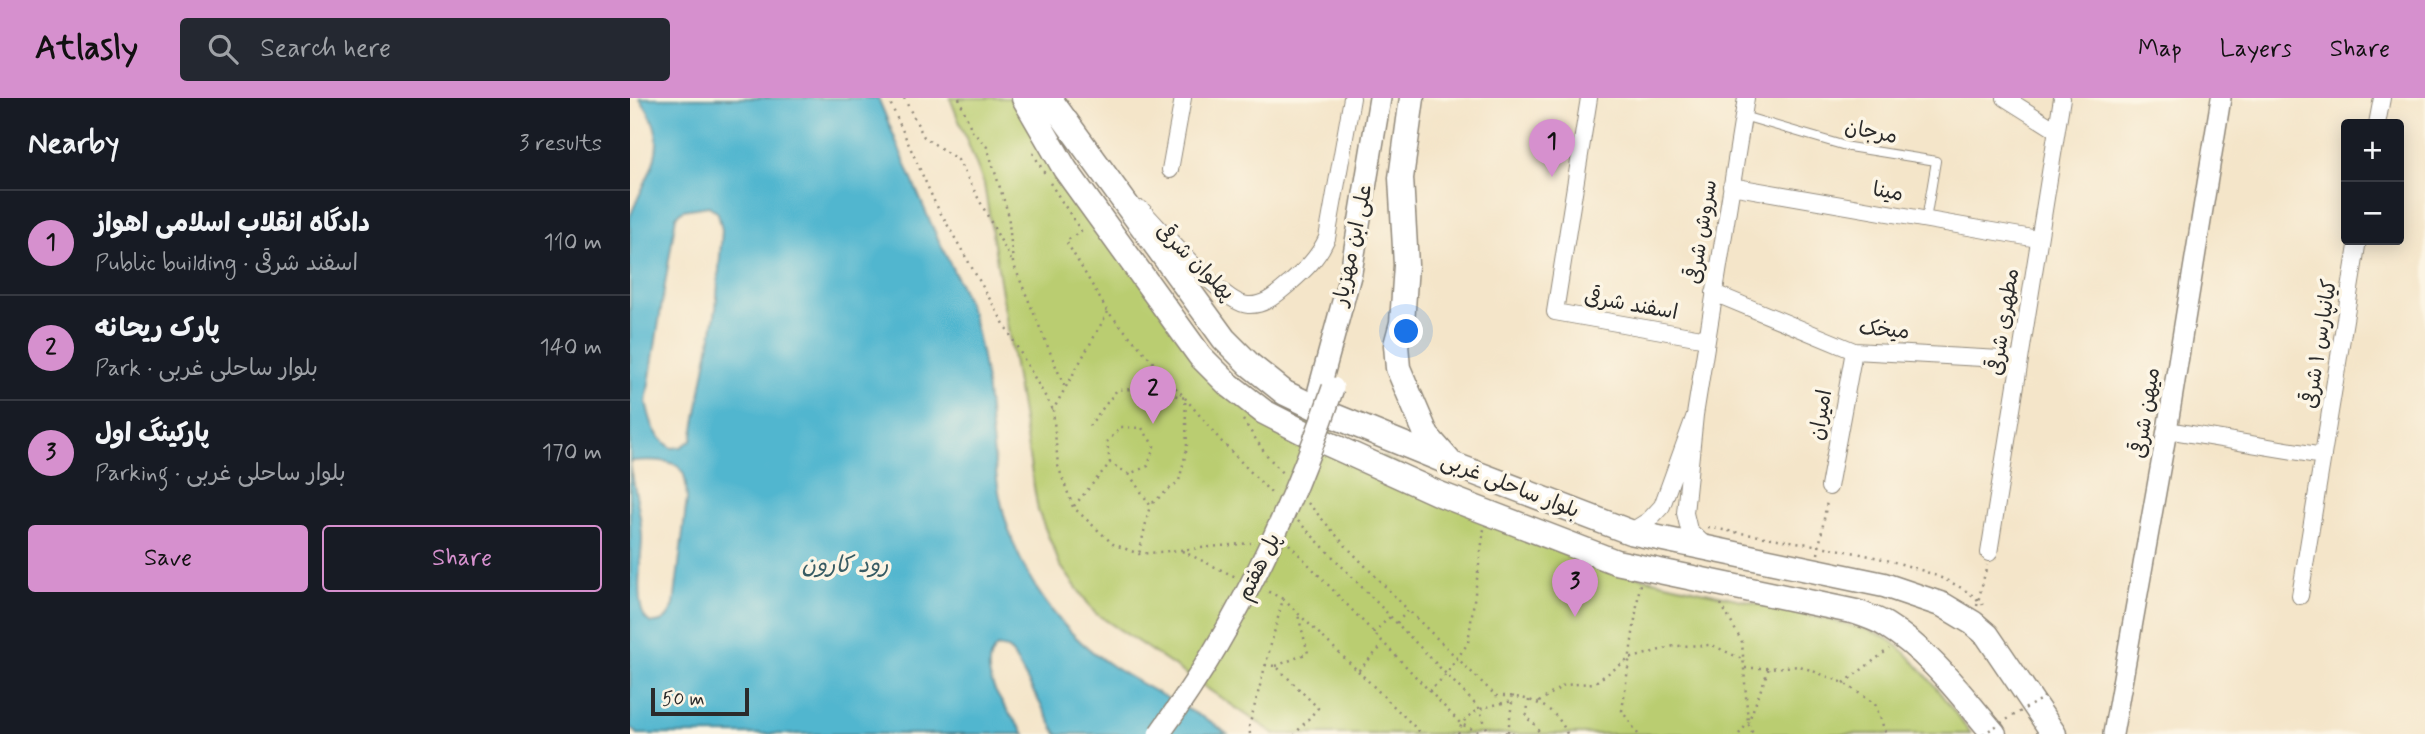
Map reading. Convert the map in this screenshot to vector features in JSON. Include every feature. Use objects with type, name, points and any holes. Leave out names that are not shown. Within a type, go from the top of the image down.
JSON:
[{"type":"main road","name":"بلوار ساحلی غربی","points":[[1024,98],[1065,169],[1200,356],[1228,384],[1264,412],[1437,493],[1616,562],[1856,612],[1883,623],[1905,637],[1936,666],[1994,734]]},
{"type":"main road","name":"بلوار ساحلی غربی","points":[[1049,98],[1224,339],[1250,365],[1285,393],[1452,464],[1630,532],[1884,585],[1943,604],[1987,635],[2054,734]]},
{"type":"main road","name":"علی ابن مهزیار","points":[[1326,389],[1351,271],[1380,98]]},
{"type":"main road","points":[[1326,389],[1366,261],[1395,98]]},
{"type":"main road","points":[[1412,98],[1401,178],[1406,265],[1402,323],[1396,345],[1398,368],[1427,436],[1452,464]]},
{"type":"main road","name":"پل هفتم","points":[[1144,734],[1210,636],[1239,582],[1326,389]]},
{"type":"main road","name":"پل هفتم","points":[[1159,734],[1197,681],[1251,587],[1313,447],[1326,389]]},
{"type":"street","points":[[1170,170],[1183,98]]},
{"type":"street","name":"پهلوان شرقی","points":[[1087,153],[1224,295],[1248,306],[1259,304],[1279,293],[1312,264],[1321,251],[1326,239],[1352,98]]},
{"type":"street","name":"اسفند شرقی","points":[[1590,98],[1555,312],[1707,339]]},
{"type":"street","name":"سروش شرقی","points":[[1695,415],[1746,98]]},
{"type":"street","points":[[2005,98],[2056,130]]},
{"type":"street","name":"مطهری شرقی","points":[[1989,553],[2062,98]]},
{"type":"street","name":"میهن شرقی","points":[[2113,734],[2167,430],[2221,98]]},
{"type":"street","points":[[2378,119],[2382,98]]},
{"type":"street","name":"مینا","points":[[1731,186],[2038,239]]},
{"type":"street","name":"کیانپارس ۱ شرقی","points":[[2300,596],[2357,245]]},
{"type":"street","name":"میخک","points":[[1714,293],[1854,351],[2019,360]]},
{"type":"street","name":"امیران","points":[[1829,487],[1854,351]]},
{"type":"street","points":[[1630,532],[1649,520],[1662,506],[1695,415]]},
{"type":"street","points":[[1695,415],[1685,513],[1689,530],[1708,548]]},
{"type":"street","points":[[2167,430],[2323,456]]},
{"type":"lane","name":"مرجان","points":[[1743,116],[1849,147],[1936,161],[1926,220]]},
{"type":"path","points":[[888,98],[935,203],[1053,410],[1058,466],[1073,507],[1112,544],[1139,554],[1258,543]]},
{"type":"path","points":[[904,98],[924,137],[958,160],[1013,263],[1065,389]]},
{"type":"path","points":[[959,98],[972,131],[987,147],[1008,213],[1013,263]]},
{"type":"path","points":[[1038,146],[1032,154],[1081,231],[1066,241],[1108,312],[1220,441],[1275,498]]},
{"type":"path","points":[[1053,410],[1108,312]]},
{"type":"path","points":[[1089,426],[1117,390],[1147,388],[1185,398]]},
{"type":"path","points":[[1139,554],[1150,505],[1179,481],[1187,447],[1185,398]]},
{"type":"path","points":[[1073,507],[1110,463],[1107,442],[1121,427],[1142,428],[1154,446],[1148,466],[1129,474]]},
{"type":"path","points":[[1110,463],[1129,474],[1150,505]]},
{"type":"path","points":[[1816,571],[1829,487]]},
{"type":"path","points":[[1429,691],[1458,659],[1468,643],[1487,512]]},
{"type":"path","points":[[1293,516],[1479,708],[1489,734]]},
{"type":"path","points":[[1280,544],[1291,544],[1461,724],[1483,734]]},
{"type":"path","points":[[1973,623],[1989,553]]},
{"type":"path","points":[[1638,734],[1622,711],[1642,567]]},
{"type":"path","points":[[1709,581],[1742,642],[1748,723],[1753,734]]},
{"type":"path","points":[[1283,598],[1422,734]]},
{"type":"path","points":[[1396,624],[1408,610],[1496,696],[1513,695],[1538,702],[1562,720],[1567,734]]},
{"type":"path","points":[[1265,665],[1276,666],[1308,653],[1297,612]]},
{"type":"path","points":[[1373,633],[1390,617]]},
{"type":"path","points":[[1844,683],[1905,637]]},
{"type":"path","points":[[1357,671],[1384,644]]},
{"type":"path","points":[[1538,702],[1564,685],[1594,683],[1629,659],[1674,646],[1712,645],[1744,660]]},
{"type":"path","points":[[1276,666],[1318,708],[1295,734]]},
{"type":"path","points":[[1744,667],[1800,666],[1844,683],[1875,704],[1885,734]]},
{"type":"path","points":[[1739,734],[1748,723],[1769,668]]},
{"type":"path","points":[[1508,732],[1513,695]]},
{"type":"path","points":[[1983,734],[2046,696]]},
{"type":"path","points":[[1529,699],[1526,718],[1534,723],[1540,734]]},
{"type":"path","points":[[1458,734],[1461,724],[1479,708],[1513,701]]},
{"type":"path","points":[[1498,734],[1517,734]]},
{"type":"green space","points":[[950,98],[1010,98],[1222,382],[1639,577],[1834,621],[1884,637],[1901,649],[1923,671],[1971,734],[1275,734],[1095,613],[1060,565],[1038,511],[984,184]]},
{"type":"water","name":"رود کارون","points":[[639,98],[878,98],[973,318],[986,381],[998,486],[1012,540],[1023,565],[1053,612],[1071,633],[1092,651],[1115,668],[1213,723],[1227,734],[1057,734],[1012,653],[997,647],[990,657],[991,680],[1003,704],[1025,734],[638,734],[630,727],[630,464],[630,217],[655,158],[656,130]],"holes":[[[709,206],[718,213],[722,230],[716,309],[692,440],[681,447],[672,448],[657,433],[646,402],[676,216],[683,210]],[[633,461],[673,464],[682,471],[686,481],[687,499],[674,605],[665,619],[656,623],[648,621],[640,602],[642,531],[630,464]]]},
{"type":"place","name":"دادگاه انقلاب اسلامی اهواز","points":[[1552,177]]},
{"type":"place","name":"پارک ریحانه","points":[[1153,424]]},
{"type":"place","name":"پارکینگ اول","points":[[1575,617]]}]
